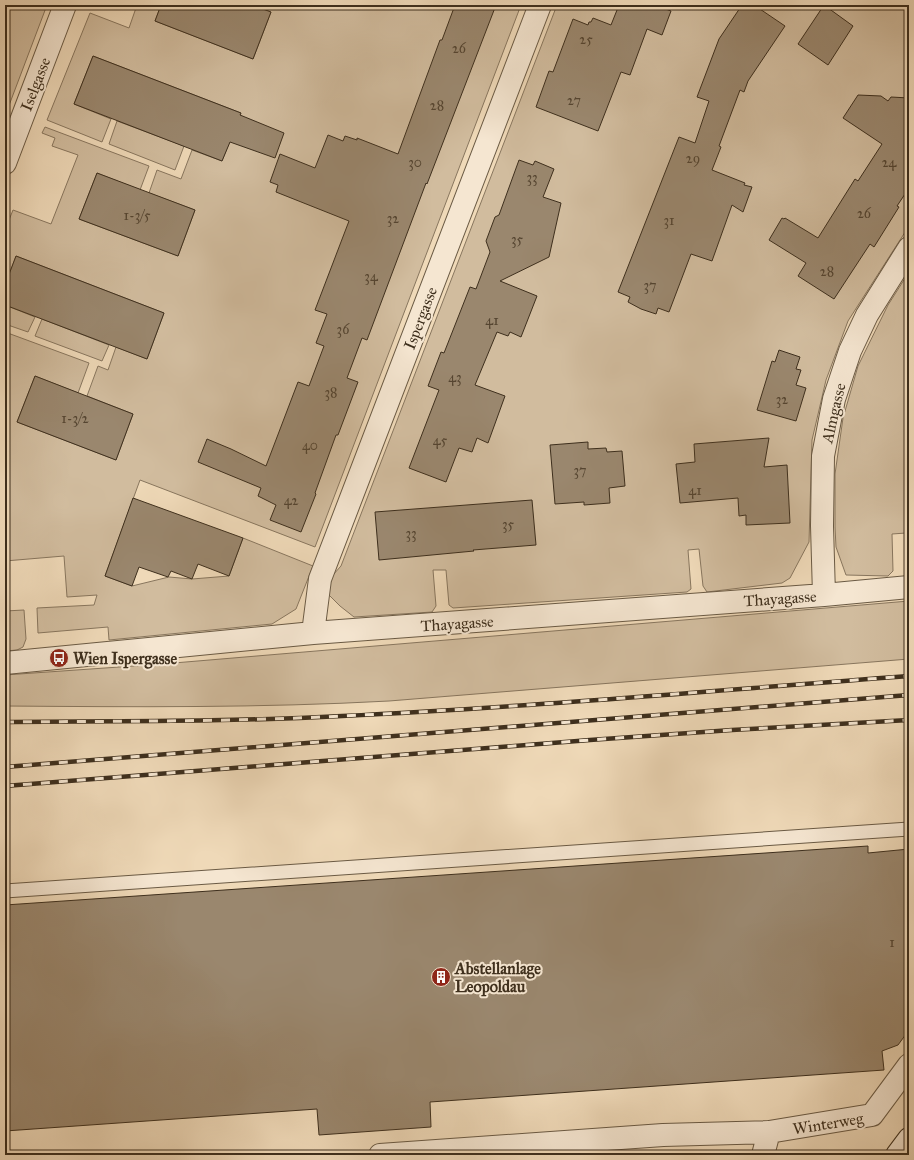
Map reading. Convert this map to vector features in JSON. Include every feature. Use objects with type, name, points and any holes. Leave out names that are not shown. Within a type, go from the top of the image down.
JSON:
[{"type":"street","name":"Iselgasse","points":[[5,163],[65,5]]},
{"type":"street","name":"Ispergasse","points":[[313,633],[320,578],[540,5]]},
{"type":"street","name":"Almgasse","points":[[824,594],[822,526],[823,456],[834,399],[850,350],[867,315],[909,248]]},
{"type":"street","name":"Thayagasse","points":[[5,663],[313,633],[909,587]]},
{"type":"street","name":"Winterweg","points":[[380,1155],[663,1136],[769,1132],[872,1115],[909,1065]]},
{"type":"street","points":[[763,1155],[769,1132]]},
{"type":"street","points":[[897,1155],[909,1139]]},
{"type":"lane","points":[[5,890],[909,829]]},
{"type":"shaded area","points":[[5,5],[47,5],[5,116]]},
{"type":"shaded area","points":[[137,5],[161,5],[155,21],[253,59],[271,12],[252,5],[521,5],[315,547],[140,480],[105,576],[132,586],[169,577],[192,579],[229,576],[243,538],[313,566],[296,609],[272,624],[109,640],[108,627],[38,633],[37,608],[94,605],[97,595],[67,597],[64,556],[5,561],[5,332],[89,363],[78,393],[35,376],[17,422],[116,460],[133,414],[87,396],[98,366],[108,370],[116,347],[147,359],[164,313],[16,256],[5,285],[5,230],[13,210],[51,224],[78,155],[52,146],[55,138],[42,133],[45,127],[149,166],[140,190],[97,173],[79,219],[178,256],[195,210],[149,193],[157,170],[181,179],[192,150],[222,161],[241,113],[93,56],[74,104],[111,119],[102,142],[47,120],[90,13],[129,28]]},
{"type":"shaded area","points":[[557,5],[909,5],[909,226],[848,321],[826,380],[812,440],[809,542],[790,578],[782,583],[707,592],[703,586],[699,549],[688,550],[691,589],[687,592],[453,608],[449,605],[446,570],[433,570],[436,606],[432,612],[354,617],[328,594],[332,576],[341,566]]},
{"type":"shaded area","points":[[117,121],[184,146],[175,170],[109,144]]},
{"type":"shaded area","points":[[909,272],[909,561],[906,533],[892,534],[893,571],[888,576],[846,575],[836,547],[835,527],[835,474],[843,418],[858,366],[888,305]]},
{"type":"shaded area","points":[[5,305],[35,317],[28,332],[5,324]]},
{"type":"shaded area","points":[[42,319],[109,345],[102,361],[35,336]]},
{"type":"shaded area","points":[[909,601],[909,659],[389,701],[245,706],[5,706],[5,675],[162,664]]},
{"type":"shaded area","points":[[24,610],[26,639],[23,647],[17,650],[5,651],[5,611]]},
{"type":"building","points":[[161,5],[252,5],[271,12],[253,59],[155,21]]},
{"type":"building","points":[[455,5],[496,5],[427,184],[426,183],[367,340],[362,338],[347,378],[358,382],[338,435],[336,435],[315,493],[316,494],[301,532],[270,520],[276,505],[258,496],[261,488],[198,462],[207,439],[266,466],[298,382],[309,386],[324,346],[316,343],[327,314],[315,310],[349,221],[276,192],[278,185],[270,182],[280,154],[315,168],[328,135],[343,141],[345,136],[357,140],[357,138],[398,154],[440,40],[442,40]]},
{"type":"building","points":[[619,5],[655,5],[671,11],[662,35],[647,29],[630,75],[621,72],[598,131],[536,107],[549,71],[553,72],[573,19],[588,25],[593,18],[611,25]]},
{"type":"building","points":[[742,5],[754,5],[785,26],[748,81],[744,92],[740,90],[719,146],[721,147],[712,170],[745,183],[744,185],[752,187],[743,212],[732,205],[712,261],[691,254],[669,312],[658,308],[656,314],[641,309],[628,302],[630,297],[618,292],[679,137],[695,143],[709,101],[697,97],[719,39]]},
{"type":"building","points":[[824,5],[853,26],[828,65],[798,44]]},
{"type":"building","points":[[93,56],[241,113],[240,115],[284,133],[275,158],[230,142],[222,161],[74,104]]},
{"type":"building","points":[[858,95],[881,96],[888,101],[891,97],[909,98],[909,188],[874,247],[870,244],[834,299],[798,276],[806,263],[769,240],[782,218],[785,218],[818,238],[855,179],[858,181],[882,144],[843,118]]},
{"type":"building","points":[[519,160],[533,165],[535,161],[554,169],[543,197],[561,203],[549,257],[500,281],[537,296],[521,337],[510,332],[508,336],[497,332],[475,385],[505,396],[488,443],[477,438],[472,452],[459,448],[446,482],[409,468],[439,390],[428,386],[441,352],[444,353],[470,287],[476,289],[490,252],[486,241],[495,217],[499,215]]},
{"type":"building","points":[[97,173],[195,210],[178,256],[79,219]]},
{"type":"building","points":[[16,256],[164,313],[147,359],[5,305],[5,285]]},
{"type":"building","points":[[779,350],[800,357],[796,369],[801,370],[796,385],[806,388],[796,421],[757,410],[772,361],[775,362]]},
{"type":"building","points":[[35,376],[133,414],[116,460],[17,422]]},
{"type":"building","points":[[769,438],[764,467],[787,465],[790,523],[746,525],[746,515],[739,516],[738,498],[680,503],[676,464],[695,462],[694,444]]},
{"type":"building","points":[[588,442],[588,449],[606,448],[607,452],[622,451],[625,486],[609,488],[610,503],[584,505],[584,502],[555,504],[550,445]]},
{"type":"building","points":[[133,498],[243,538],[229,576],[198,564],[192,579],[171,571],[168,577],[139,567],[132,586],[105,576]]},
{"type":"building","points":[[532,500],[536,545],[379,560],[375,512]]},
{"type":"building","name":"Abstellanlage Leopoldau","points":[[868,846],[868,853],[909,849],[909,1030],[898,1045],[882,1051],[884,1070],[430,1102],[431,1127],[319,1135],[317,1109],[5,1131],[5,905]]},
{"type":"railway","points":[[5,722],[216,720],[342,716],[555,703],[909,676]]},
{"type":"railway","points":[[5,767],[909,695]]},
{"type":"railway","points":[[5,786],[590,740],[909,720]]},
{"type":"place","name":"Wien Ispergasse","points":[[59,658]]},
{"type":"place","name":"Abstellanlage Leopoldau","points":[[441,977]]}]
